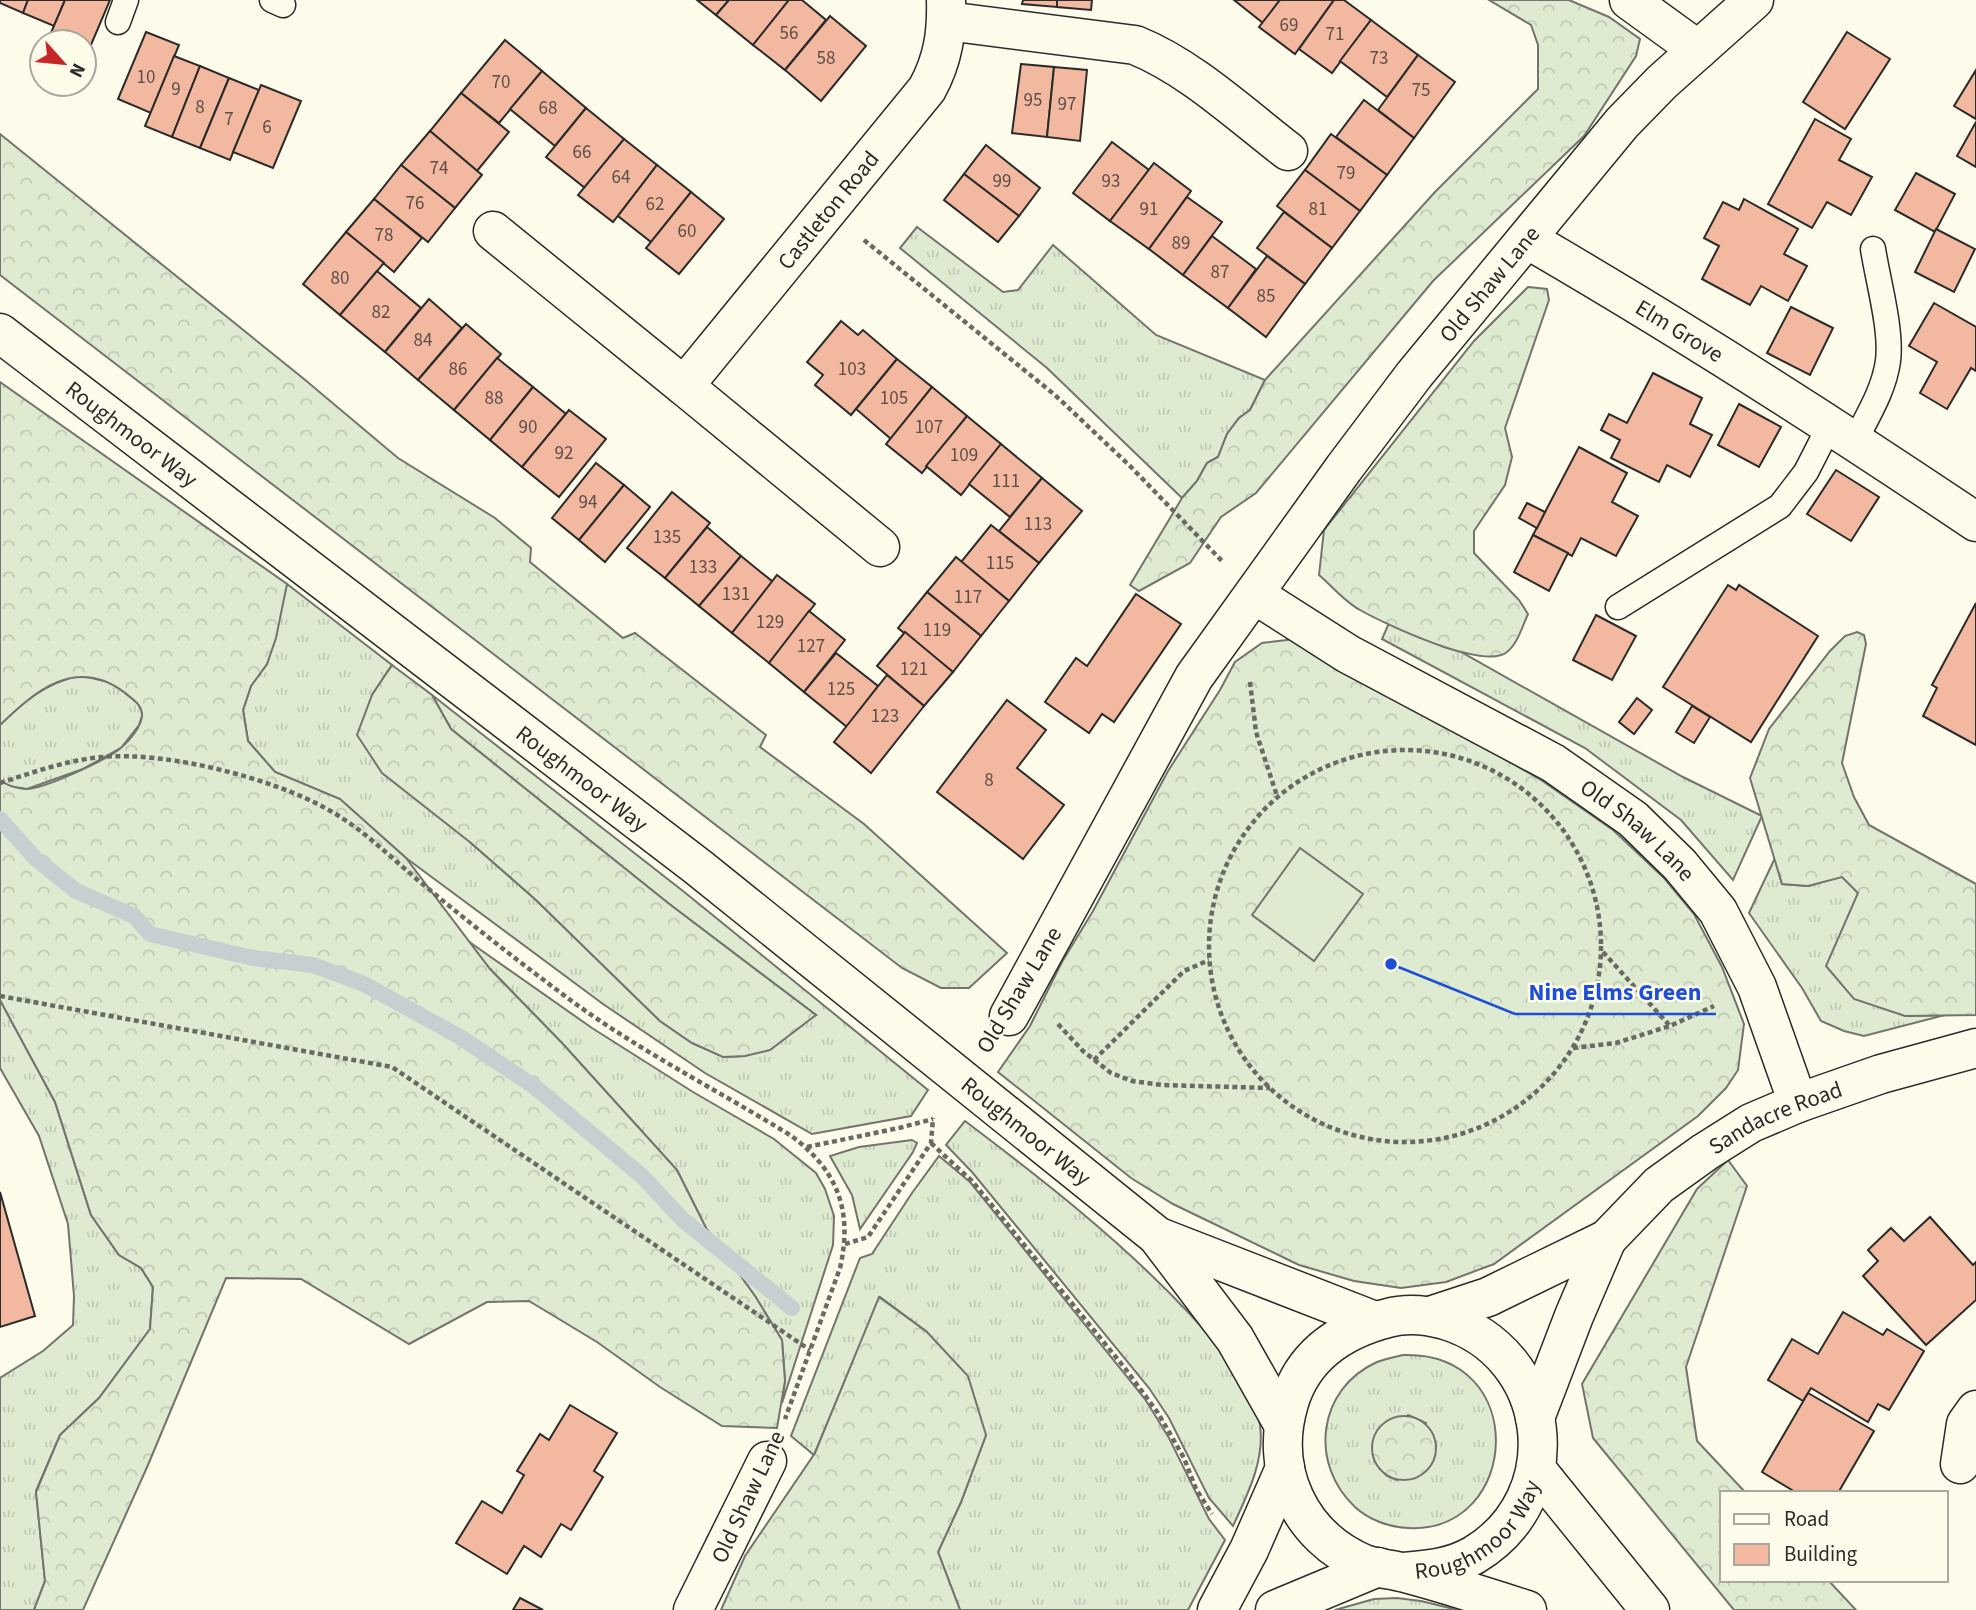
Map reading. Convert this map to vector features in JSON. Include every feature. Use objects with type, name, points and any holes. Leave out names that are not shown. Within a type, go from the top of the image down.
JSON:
[{"type":"street","points":[[1629,0],[1698,50]]},
{"type":"street","name":"Old Shaw Lane","points":[[1016,1003],[1194,677],[1383,415],[1641,102],[1754,0]]},
{"type":"street","name":"Castleton Road","points":[[684,386],[927,89],[943,57],[946,11],[1135,45],[1160,55],[1288,151]]},
{"type":"street","points":[[493,231],[880,547]]},
{"type":"street","name":"Elm Grove","points":[[1527,239],[1658,316],[1843,433],[1976,522]]},
{"type":"street","name":"Roughmoor Way","points":[[0,333],[698,867],[1157,1236],[1236,1339],[1283,1424]]},
{"type":"street","name":"Old Shaw Lane","points":[[1254,594],[1348,654],[1553,763],[1633,819],[1680,865],[1718,911],[1757,987],[1798,1103]]},
{"type":"street","name":"Sandacre Road","points":[[1430,1316],[1488,1297],[1607,1239],[1659,1185],[1704,1152],[1751,1123],[1798,1103],[1881,1074],[1976,1048]]},
{"type":"street","name":"Roughmoor Way","points":[[1157,1236],[1375,1321]]},
{"type":"street","name":"Sandacre Road","points":[[1535,1418],[1574,1315],[1607,1239]]},
{"type":"street","name":"Roughmoor Way","points":[[1390,1570],[1439,1569],[1473,1556],[1502,1533],[1524,1503],[1536,1469],[1539,1432],[1530,1397],[1514,1367],[1491,1343],[1462,1326],[1430,1316],[1396,1315],[1364,1323],[1335,1339],[1310,1363],[1293,1391],[1283,1424],[1282,1457],[1290,1490],[1308,1522],[1334,1547],[1366,1565],[1527,1610]]},
{"type":"street","points":[[1960,1464],[1966,1424],[1976,1409]]},
{"type":"street","name":"Old Shaw Lane","points":[[693,1610],[767,1461]]},
{"type":"street","points":[[1217,1610],[1250,1550],[1285,1468]]},
{"type":"street","name":"Roughmoor Way","points":[[1536,1469],[1650,1610]]},
{"type":"street","points":[[1275,1610],[1390,1570]]},
{"type":"lane","points":[[1618,607],[1780,506],[1806,472],[1875,403],[1888,360],[1888,337],[1873,248]]},
{"type":"path","points":[[828,211],[1055,395],[1130,466],[1254,594]]},
{"type":"path","points":[[1229,626],[1248,659],[1256,732],[1277,796]]},
{"type":"path","points":[[1382,750],[1437,751],[1475,761],[1505,776],[1536,799],[1554,817],[1580,856],[1597,900],[1602,952],[1595,998],[1586,1025],[1564,1061],[1539,1090],[1500,1119],[1465,1134],[1398,1143],[1362,1138],[1317,1122],[1284,1102],[1244,1059],[1227,1030],[1216,999],[1209,960],[1210,920],[1223,872],[1246,831],[1277,796],[1310,774],[1348,758],[1382,750]]},
{"type":"path","name":"Old Shaw Lane","points":[[0,783],[75,760],[105,756],[142,757],[205,766],[288,789],[328,809],[369,837],[436,895],[572,1001],[670,1065],[771,1123],[807,1147],[827,1169],[836,1186],[843,1212],[845,1244],[840,1268],[767,1461]]},
{"type":"path","points":[[1602,952],[1670,1026]]},
{"type":"path","points":[[1094,1060],[1184,971],[1209,960]]},
{"type":"path","points":[[1572,1048],[1616,1043],[1670,1026],[1757,987]]},
{"type":"path","points":[[0,996],[392,1067],[810,1350]]},
{"type":"path","points":[[1016,1003],[1111,1073],[1132,1081],[1162,1085],[1270,1088]]},
{"type":"path","name":"Old Shaw Lane","points":[[933,1119],[963,1079]]},
{"type":"path","points":[[807,1147],[933,1119],[931,1143],[868,1237],[845,1244]]},
{"type":"path","points":[[931,1143],[972,1181],[1124,1367],[1158,1413],[1184,1458],[1196,1489],[1215,1517]]},
{"type":"green space","points":[[1489,0],[1569,0],[1609,17],[1640,39],[1636,56],[1584,136],[1433,281],[1256,493],[1221,517],[1190,563],[1139,591],[1130,585],[1182,498],[1197,481],[1207,463],[1218,457],[1227,434],[1239,418],[1250,410],[1265,380],[1435,192],[1538,89],[1538,45],[1531,25]]},
{"type":"green space","points":[[0,134],[398,458],[495,518],[531,548],[530,562],[623,638],[635,633],[766,735],[760,747],[864,824],[1007,953],[969,988],[941,988],[902,968],[0,275]]},
{"type":"green space","points":[[917,227],[1003,292],[1018,290],[1053,245],[1156,335],[1265,380],[1250,410],[1239,418],[1227,434],[1218,457],[1207,463],[1197,481],[1182,498],[1047,368],[900,248]]},
{"type":"green space","points":[[1528,287],[1547,289],[1549,300],[1505,428],[1512,457],[1505,485],[1474,531],[1474,553],[1519,600],[1528,614],[1517,639],[1507,652],[1495,656],[1478,655],[1457,651],[1411,634],[1349,603],[1319,575],[1324,530],[1474,341]]},
{"type":"green space","points":[[0,382],[287,584],[276,638],[267,664],[251,686],[243,710],[248,741],[275,772],[340,799],[406,858],[490,969],[562,1043],[677,1170],[706,1228],[755,1296],[782,1340],[785,1381],[777,1428],[722,1426],[660,1387],[597,1342],[529,1301],[487,1302],[409,1344],[301,1279],[226,1278],[148,1465],[83,1610],[34,1610],[45,1581],[36,1492],[60,1435],[99,1398],[150,1329],[153,1287],[141,1268],[119,1255],[91,1215],[55,1102],[0,1000],[0,780],[25,789],[46,785],[75,773],[122,747],[132,737],[142,716],[136,702],[106,682],[89,677],[73,678],[42,690],[0,725]]},
{"type":"green space","points":[[287,584],[392,665],[372,695],[471,843],[536,900],[660,1021],[692,1043],[724,1057],[745,1056],[816,1015],[668,903],[451,729],[432,695],[683,891],[928,1090],[911,1116],[812,1134],[705,1073],[603,1004],[406,858],[340,799],[275,772],[248,741],[243,710],[251,686],[267,664]]},
{"type":"green space","points":[[1389,623],[1461,652],[1683,777],[1762,816],[1733,880],[1681,820],[1585,748],[1382,639]]},
{"type":"green space","points":[[1857,632],[1864,635],[1866,644],[1842,763],[1854,797],[1869,825],[1976,884],[1976,1015],[1905,1016],[1854,999],[1826,966],[1858,893],[1842,877],[1808,886],[1782,884],[1750,778],[1769,729],[1830,651],[1845,636]]},
{"type":"green space","points":[[1303,638],[1541,780],[1613,830],[1664,878],[1694,914],[1722,967],[1744,1024],[1738,1070],[1726,1088],[1698,1116],[1494,1264],[1446,1282],[1401,1288],[1354,1281],[1299,1265],[1173,1204],[1131,1178],[998,1072],[1030,1026],[1062,962],[1093,911],[1168,771],[1235,662],[1262,643]]},
{"type":"green space","points":[[392,665],[432,695],[451,729],[668,903],[816,1015],[770,1050],[745,1056],[723,1057],[692,1043],[660,1021],[536,900],[471,843],[382,773],[357,735],[372,695]]},
{"type":"green space","points":[[80,675],[112,683],[138,703],[143,713],[139,725],[121,748],[83,769],[27,789],[7,786],[0,780],[0,725],[36,694],[56,683]]},
{"type":"green space","points":[[1300,848],[1363,894],[1314,961],[1252,915]]},
{"type":"green space","points":[[1775,858],[1782,884],[1808,886],[1842,876],[1858,893],[1905,1016],[1945,1015],[1864,1036],[1821,1021],[1802,988],[1749,913]]},
{"type":"green space","points":[[468,941],[592,1028],[774,1139],[816,1173],[825,1189],[834,1216],[833,1245],[782,1403],[785,1381],[782,1340],[755,1296],[706,1228],[677,1170],[562,1043],[490,969]]},
{"type":"green space","points":[[0,1000],[55,1102],[91,1215],[119,1255],[141,1268],[153,1287],[150,1329],[99,1398],[60,1435],[36,1491],[45,1581],[34,1610],[0,1610],[0,1378],[43,1351],[73,1325],[74,1296],[68,1224],[39,1136],[0,1068]]},
{"type":"green space","points":[[965,1121],[1108,1235],[1187,1311],[1242,1377],[1256,1408],[1261,1438],[1254,1477],[1233,1526],[1209,1498],[1169,1418],[1149,1388],[972,1172],[946,1145]]},
{"type":"green space","points":[[912,1140],[917,1143],[913,1152],[860,1229],[852,1195],[830,1156],[859,1147]]},
{"type":"green space","points":[[939,1156],[970,1182],[1145,1399],[1169,1438],[1209,1519],[1225,1540],[1188,1610],[960,1610],[938,1552],[961,1502],[986,1435],[927,1332],[880,1297],[814,1455],[791,1436],[860,1258],[872,1254]]},
{"type":"green space","points":[[1728,1160],[1747,1186],[1686,1367],[1697,1441],[1744,1491],[1720,1491],[1720,1582],[1830,1582],[1856,1610],[1734,1610],[1593,1438],[1582,1384],[1697,1189]]},
{"type":"green space","points":[[879,1297],[927,1332],[968,1376],[986,1435],[961,1502],[938,1552],[960,1610],[721,1610],[745,1556],[815,1453]]},
{"type":"green space","points":[[1403,1355],[1445,1362],[1474,1381],[1491,1410],[1496,1442],[1490,1475],[1473,1503],[1445,1522],[1408,1528],[1373,1519],[1355,1507],[1340,1490],[1326,1449],[1326,1428],[1332,1408],[1342,1390],[1357,1374],[1377,1362]],"holes":[[[1408,1415],[1426,1423],[1397,1480],[1387,1476],[1379,1468]]]},
{"type":"green space","points":[[1398,1416],[1410,1416],[1427,1425],[1434,1436],[1434,1460],[1427,1471],[1410,1480],[1398,1480],[1386,1475],[1377,1466],[1372,1454],[1372,1442],[1377,1430],[1386,1421]]},
{"type":"green space","points":[[1397,1598],[1458,1610],[1335,1610],[1374,1599]]},
{"type":"building","points":[[0,0],[28,0],[23,13],[0,3]]},
{"type":"building","points":[[28,0],[65,0],[54,26],[23,13]]},
{"type":"building","points":[[65,0],[110,0],[98,28],[53,28]]},
{"type":"building","points":[[697,0],[729,0],[716,15]]},
{"type":"building","points":[[729,0],[789,0],[753,45],[716,15]]},
{"type":"building","points":[[789,0],[802,0],[826,20],[785,70],[753,45]]},
{"type":"building","points":[[1023,0],[1057,0],[1057,7],[1022,4]]},
{"type":"building","points":[[1057,0],[1092,0],[1091,10],[1057,7]]},
{"type":"building","points":[[1234,0],[1280,0],[1263,23]]},
{"type":"building","points":[[1280,0],[1334,0],[1295,54],[1259,27]]},
{"type":"building","points":[[1334,0],[1344,0],[1371,20],[1332,73],[1299,49]]},
{"type":"building","points":[[830,16],[866,46],[821,101],[785,70]]},
{"type":"building","points":[[1371,20],[1418,55],[1387,97],[1340,61]]},
{"type":"building","points":[[146,32],[179,45],[151,113],[118,99]]},
{"type":"building","points":[[1847,32],[1890,59],[1845,129],[1803,102]]},
{"type":"building","points":[[505,40],[542,71],[499,123],[461,93]]},
{"type":"building","points":[[1418,55],[1455,82],[1414,138],[1378,110]]},
{"type":"building","points":[[174,56],[200,66],[172,137],[145,126]]},
{"type":"building","points":[[1021,64],[1054,67],[1047,137],[1012,133]]},
{"type":"building","points":[[200,66],[229,78],[200,148],[172,137]]},
{"type":"building","points":[[1054,67],[1087,70],[1080,141],[1047,137]]},
{"type":"building","points":[[1976,70],[1976,119],[1954,106]]},
{"type":"building","points":[[542,71],[586,108],[555,146],[510,109]]},
{"type":"building","points":[[229,78],[259,90],[230,160],[200,148]]},
{"type":"building","points":[[261,85],[301,101],[273,168],[233,152]]},
{"type":"building","points":[[461,93],[509,132],[477,171],[430,131]]},
{"type":"building","points":[[1364,100],[1414,138],[1387,175],[1336,137]]},
{"type":"building","points":[[586,108],[624,139],[585,188],[546,157]]},
{"type":"building","points":[[1815,119],[1851,139],[1839,160],[1872,177],[1851,215],[1827,202],[1812,228],[1768,204]]},
{"type":"building","points":[[1976,122],[1976,167],[1957,156]]},
{"type":"building","points":[[430,131],[482,175],[455,208],[401,165]]},
{"type":"building","points":[[1331,134],[1387,175],[1360,211],[1305,170]]},
{"type":"building","points":[[624,139],[657,165],[613,222],[578,195]]},
{"type":"building","points":[[1112,142],[1149,170],[1110,221],[1073,193]]},
{"type":"building","points":[[986,145],[1040,188],[1019,216],[964,174]]},
{"type":"building","points":[[1154,163],[1191,191],[1149,249],[1110,221]]},
{"type":"building","points":[[401,165],[455,208],[428,242],[374,199]]},
{"type":"building","points":[[657,165],[691,192],[651,242],[618,216]]},
{"type":"building","points":[[1305,170],[1360,211],[1332,248],[1277,206]]},
{"type":"building","points":[[1916,173],[1955,194],[1935,232],[1895,210]]},
{"type":"building","points":[[964,174],[1019,216],[998,242],[944,200]]},
{"type":"building","points":[[691,192],[724,219],[679,274],[646,248]]},
{"type":"building","points":[[1187,197],[1222,222],[1183,275],[1149,249]]},
{"type":"building","points":[[374,199],[422,238],[394,272],[346,232]]},
{"type":"building","points":[[1744,199],[1798,229],[1784,254],[1807,266],[1788,301],[1761,286],[1750,305],[1702,279],[1719,246],[1704,238],[1723,202],[1739,210]]},
{"type":"building","points":[[1284,212],[1332,248],[1305,284],[1257,248]]},
{"type":"building","points":[[1936,229],[1975,249],[1954,292],[1915,272]]},
{"type":"building","points":[[346,232],[384,263],[340,315],[303,284]]},
{"type":"building","points":[[1212,236],[1256,269],[1228,308],[1183,275]]},
{"type":"building","points":[[1267,256],[1305,284],[1266,337],[1228,308]]},
{"type":"building","points":[[377,271],[421,308],[385,352],[340,315]]},
{"type":"building","points":[[429,299],[462,328],[418,380],[385,352]]},
{"type":"building","points":[[1934,303],[1976,327],[1976,371],[1971,368],[1947,409],[1920,393],[1937,362],[1909,346]]},
{"type":"building","points":[[1791,307],[1833,328],[1810,375],[1767,353]]},
{"type":"building","points":[[841,321],[858,335],[863,330],[897,359],[851,415],[815,385],[823,375],[807,362]]},
{"type":"building","points":[[466,324],[501,354],[454,410],[418,380]]},
{"type":"building","points":[[497,358],[533,387],[490,440],[454,410]]},
{"type":"building","points":[[897,359],[932,387],[891,439],[856,409]]},
{"type":"building","points":[[1653,373],[1702,398],[1690,424],[1712,435],[1690,477],[1667,465],[1659,482],[1611,458],[1620,440],[1601,430],[1609,414],[1627,423]]},
{"type":"building","points":[[533,387],[566,414],[522,467],[490,440]]},
{"type":"building","points":[[932,387],[967,416],[922,473],[886,444]]},
{"type":"building","points":[[1739,404],[1781,427],[1759,467],[1718,445]]},
{"type":"building","points":[[569,410],[606,439],[559,497],[522,467]]},
{"type":"building","points":[[967,416],[1001,444],[961,495],[926,466]]},
{"type":"building","points":[[1001,444],[1042,478],[1010,517],[969,484]]},
{"type":"building","points":[[1579,447],[1627,473],[1612,502],[1638,516],[1616,556],[1581,538],[1572,556],[1533,535]]},
{"type":"building","points":[[596,463],[624,485],[579,540],[552,518]]},
{"type":"building","points":[[1836,470],[1879,497],[1851,541],[1807,514]]},
{"type":"building","points":[[1042,478],[1082,511],[1039,563],[999,531]]},
{"type":"building","points":[[624,485],[650,507],[605,562],[579,540]]},
{"type":"building","points":[[672,492],[710,523],[665,578],[627,548]]},
{"type":"building","points":[[1527,503],[1545,512],[1537,528],[1519,518]]},
{"type":"building","points":[[991,525],[1039,563],[1009,601],[961,562]]},
{"type":"building","points":[[707,527],[741,556],[699,606],[665,578]]},
{"type":"building","points":[[1533,535],[1568,553],[1549,591],[1514,572]]},
{"type":"building","points":[[741,556],[773,582],[732,633],[699,606]]},
{"type":"building","points":[[956,557],[1009,601],[981,636],[927,592]]},
{"type":"building","points":[[777,575],[815,604],[769,663],[732,633]]},
{"type":"building","points":[[1728,585],[1736,590],[1739,585],[1818,636],[1751,742],[1663,687]]},
{"type":"building","points":[[927,592],[981,636],[953,672],[898,628]]},
{"type":"building","points":[[1136,594],[1181,624],[1114,722],[1102,714],[1089,733],[1045,702],[1076,658],[1087,666]]},
{"type":"building","points":[[1976,603],[1976,745],[1923,716],[1937,688],[1932,685]]},
{"type":"building","points":[[809,611],[845,640],[804,692],[769,663]]},
{"type":"building","points":[[1596,615],[1636,636],[1612,680],[1573,660]]},
{"type":"building","points":[[905,632],[953,672],[924,706],[877,666]]},
{"type":"building","points":[[836,653],[878,686],[847,727],[804,692]]},
{"type":"building","points":[[887,675],[924,706],[871,773],[834,742]]},
{"type":"building","points":[[1637,698],[1652,710],[1634,734],[1619,722]]},
{"type":"building","points":[[1007,700],[1046,730],[1017,768],[1064,805],[1023,859],[937,792]]},
{"type":"building","points":[[1692,706],[1710,717],[1694,743],[1676,732]]},
{"type":"building","points":[[0,1192],[35,1316],[0,1327]]},
{"type":"building","points":[[1930,1217],[1973,1265],[1976,1262],[1976,1300],[1926,1345],[1863,1276],[1878,1261],[1868,1250],[1891,1228],[1904,1241]]},
{"type":"building","points":[[1843,1312],[1883,1335],[1887,1329],[1924,1351],[1889,1410],[1878,1404],[1868,1422],[1811,1388],[1803,1401],[1768,1380],[1792,1339],[1818,1354]]},
{"type":"building","points":[[1808,1393],[1874,1431],[1839,1491],[1794,1491],[1762,1472]]},
{"type":"building","points":[[570,1405],[617,1433],[594,1471],[603,1477],[571,1530],[561,1524],[541,1557],[524,1546],[507,1574],[456,1543],[482,1501],[502,1513],[524,1475],[517,1471],[540,1434],[549,1440]]},
{"type":"building","points":[[520,1598],[543,1610],[513,1610]]},
{"type":"waterway","points":[[0,819],[35,858],[76,891],[134,916],[150,934],[253,958],[313,965],[364,984],[460,1037],[535,1087],[643,1177],[683,1220],[792,1308]]},
{"type":"place","name":"Nine Elms Green","points":[[1391,964]]}]
